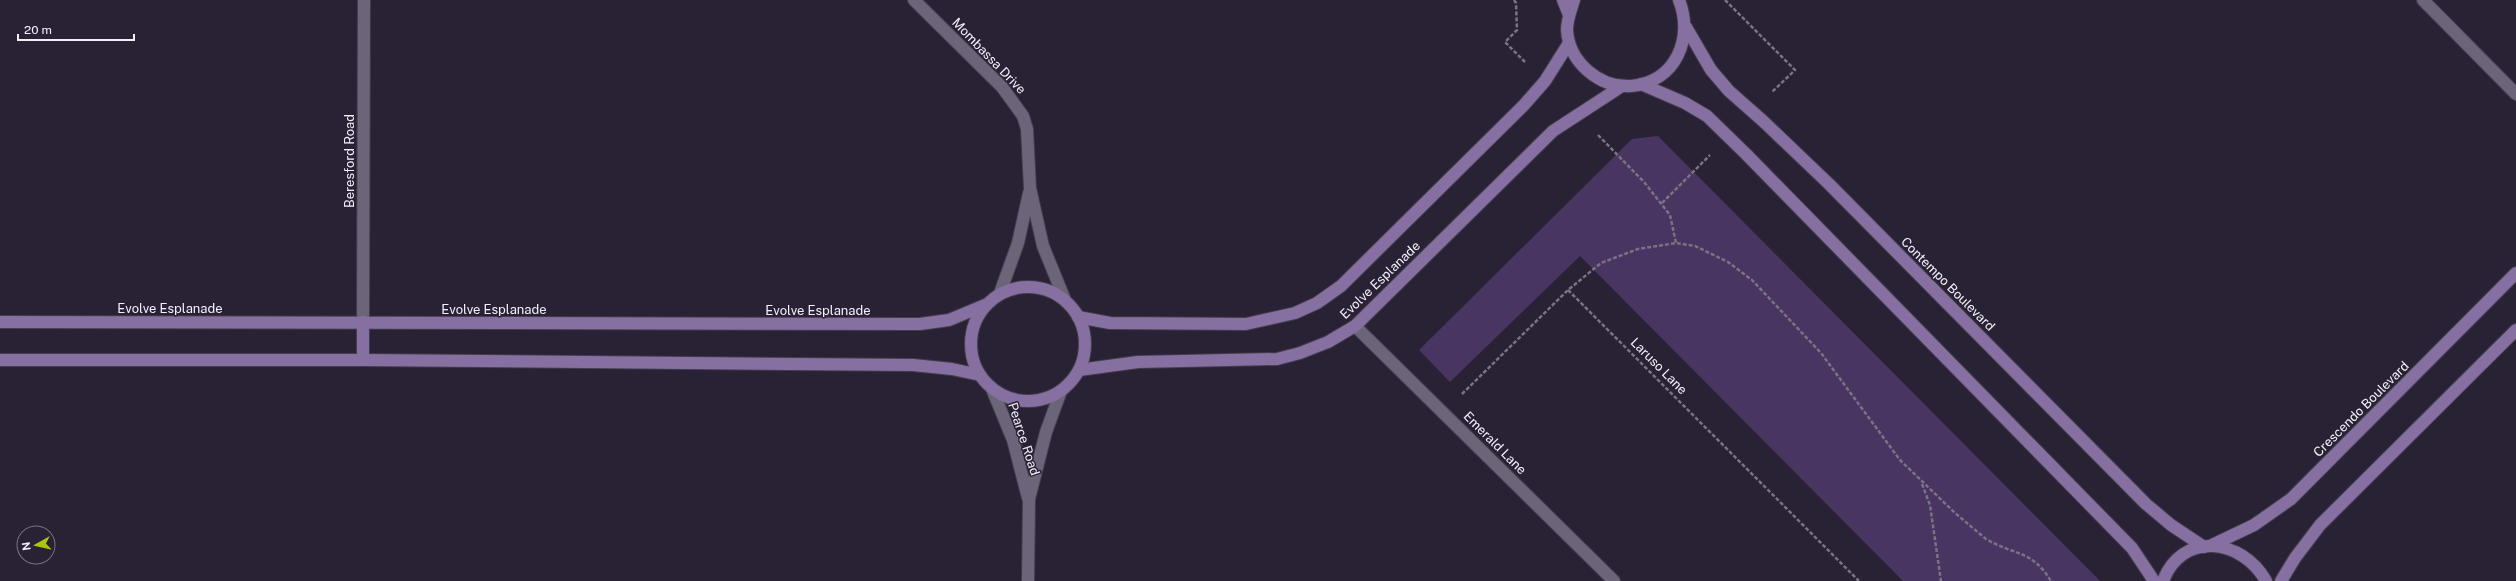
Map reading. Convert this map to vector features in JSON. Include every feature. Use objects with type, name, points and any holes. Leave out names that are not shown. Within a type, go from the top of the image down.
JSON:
[{"type":"street","name":"Beresford Road","points":[[363,322],[364,0]]},
{"type":"street","name":"Mombassa Drive","points":[[914,0],[1015,102],[1023,116],[1027,129],[1030,188],[1043,246],[1065,300]]},
{"type":"street","points":[[1563,0],[1569,15]]},
{"type":"street","points":[[1574,0],[1569,15],[1569,43],[1577,59],[1588,72],[1604,81],[1622,86],[1641,84],[1655,78],[1668,69],[1677,57],[1683,43],[1686,27],[1679,0]]},
{"type":"street","points":[[2423,0],[2516,94]]},
{"type":"street","name":"Contempo Boulevard","points":[[1686,27],[1711,70],[1729,91],[1764,121],[1829,184],[2146,504],[2171,525],[2207,546]]},
{"type":"street","name":"Evolve Esplanade","points":[[1078,317],[1110,324],[1246,324],[1282,317],[1317,303],[1341,286],[1524,105],[1545,82],[1569,43]]},
{"type":"street","points":[[1641,84],[1685,103],[1707,116],[2132,548],[2154,581]]},
{"type":"street","name":"Evolve Esplanade","points":[[1079,370],[1138,362],[1277,359],[1321,345],[1355,326],[1553,131],[1622,86]]},
{"type":"street","name":"Mombassa Drive","points":[[1000,293],[1018,243],[1030,188]]},
{"type":"street","name":"Crescendo Boulevard","points":[[2163,581],[2175,562],[2189,552],[2207,546],[2254,525],[2291,499],[2516,273]]},
{"type":"street","points":[[1016,287],[1033,287],[1050,291],[1065,300],[1078,317],[1084,334],[1084,352],[1079,370],[1071,381],[1061,391],[1045,399],[1027,402],[1009,398],[992,389],[980,376],[972,358],[970,340],[975,321],[985,305],[1000,293],[1016,287]]},
{"type":"street","name":"Evolve Esplanade","points":[[0,322],[920,324],[949,320],[985,305]]},
{"type":"street","points":[[363,322],[363,360]]},
{"type":"street","name":"Emerald Lane","points":[[1355,326],[1614,581]]},
{"type":"street","points":[[2281,581],[2295,558],[2320,525],[2516,330]]},
{"type":"street","points":[[0,360],[363,360],[913,365],[952,369],[980,376]]},
{"type":"street","name":"Pearce Road","points":[[992,389],[1012,440],[1029,499]]},
{"type":"street","name":"Pearce Road","points":[[1028,581],[1029,499],[1046,432],[1061,391]]},
{"type":"street","points":[[2207,546],[2228,548],[2244,554],[2257,566],[2266,581]]},
{"type":"path","points":[[1662,203],[1670,215],[1676,243]]},
{"type":"path","points":[[1443,412],[1568,290],[1601,263],[1638,249],[1676,243],[1695,246],[1711,252],[1752,280],[1821,353],[1879,435],[1921,482],[1986,539],[1999,546],[2032,558],[2051,581]]},
{"type":"path","name":"Laruso Lane","points":[[1568,290],[1859,581]]},
{"type":"path","points":[[1921,482],[1930,505],[1941,581]]},
{"type":"shaded area","points":[[1658,136],[2100,581],[1903,581],[1580,256],[1450,382],[1419,350],[1632,139]]}]
